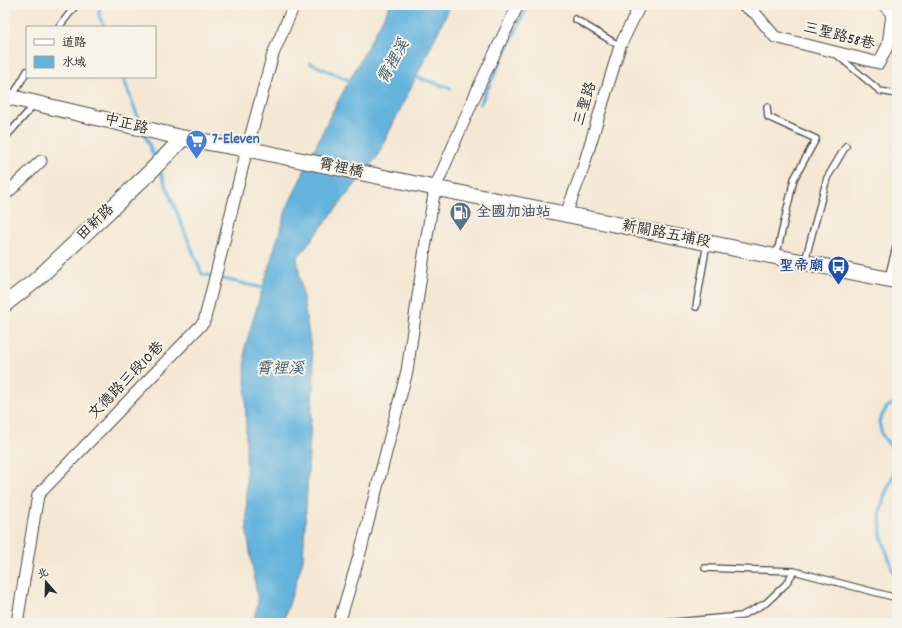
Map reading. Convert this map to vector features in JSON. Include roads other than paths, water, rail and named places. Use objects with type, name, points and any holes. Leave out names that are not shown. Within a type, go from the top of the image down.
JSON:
[{"type":"main road","name":"中正路","points":[[8,96],[183,138],[247,149]]},
{"type":"main road","name":"田新路","points":[[5,304],[35,281],[150,172],[183,138]]},
{"type":"main road","name":"霄裡橋","points":[[247,149],[435,188]]},
{"type":"main road","name":"新關路五埔段","points":[[435,188],[892,280]]},
{"type":"street","name":"文德路三段10巷","points":[[17,623],[38,494],[204,322],[247,149],[273,54],[294,5]]},
{"type":"street","points":[[339,623],[360,553],[407,371],[424,248],[435,188],[480,84],[518,5]]},
{"type":"street","name":"三聖路","points":[[566,214],[582,171],[620,46],[640,5]]},
{"type":"street","name":"三聖路58巷","points":[[743,5],[755,13],[775,37],[879,63],[888,46],[892,14],[884,5]]},
{"type":"street","points":[[5,195],[41,161]]},
{"type":"lane","points":[[60,26],[76,5]]},
{"type":"lane","points":[[575,19],[620,46]]},
{"type":"lane","points":[[832,51],[880,91],[897,94]]},
{"type":"lane","points":[[8,96],[26,72]]},
{"type":"lane","points":[[5,138],[36,103]]},
{"type":"lane","points":[[767,107],[768,117],[816,139],[794,180],[776,257]]},
{"type":"lane","points":[[805,262],[827,178],[846,146]]},
{"type":"lane","points":[[696,307],[707,243]]},
{"type":"lane","points":[[892,280],[897,243]]},
{"type":"lane","points":[[705,568],[794,571],[897,598]]},
{"type":"lane","points":[[664,623],[741,616],[766,603],[786,584],[794,571]]},
{"type":"water","name":"霄裡溪","points":[[390,5],[451,5],[377,157],[297,258],[314,368],[303,560],[283,623],[253,623],[258,602],[247,533],[245,347],[286,210],[329,118]]},
{"type":"waterway","points":[[99,5],[99,15],[104,26]]},
{"type":"waterway","points":[[480,104],[528,5]]},
{"type":"waterway","points":[[310,63],[353,82]]},
{"type":"waterway","points":[[413,76],[450,88]]},
{"type":"waterway","points":[[123,78],[140,123]]},
{"type":"waterway","points":[[145,134],[155,160]]},
{"type":"waterway","points":[[159,169],[202,274],[267,289]]},
{"type":"waterway","points":[[897,402],[887,407],[879,421],[882,435],[894,451],[896,470],[885,494],[880,513],[881,535],[897,583]]},
{"type":"place","name":"7-Eleven","points":[[196,160]]},
{"type":"place","name":"全國加油站","points":[[461,232]]},
{"type":"place","name":"聖帝廟","points":[[839,286]]}]
